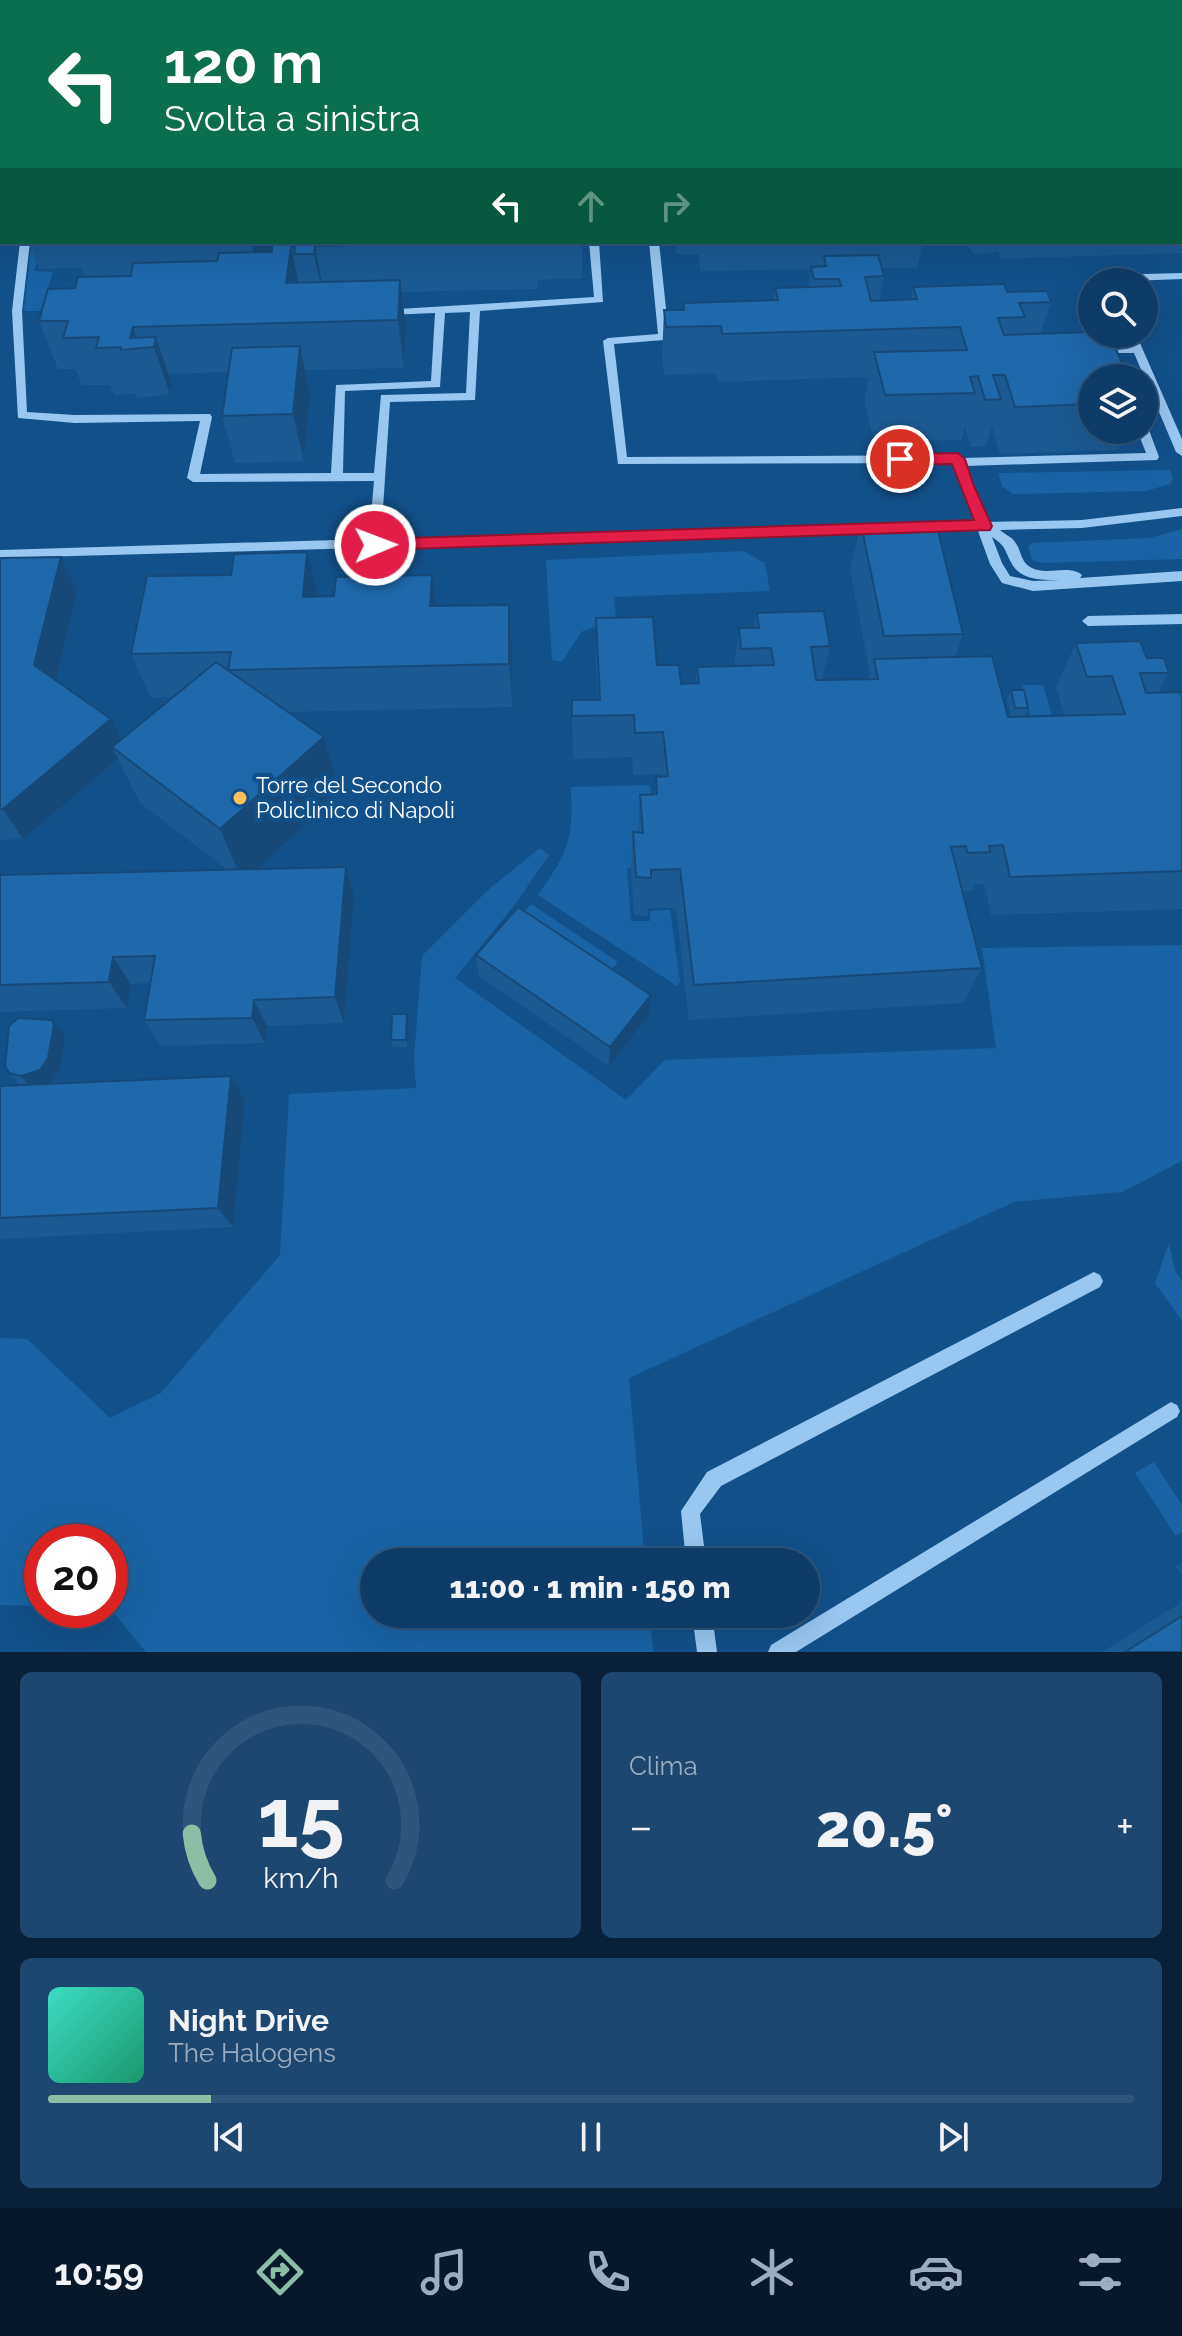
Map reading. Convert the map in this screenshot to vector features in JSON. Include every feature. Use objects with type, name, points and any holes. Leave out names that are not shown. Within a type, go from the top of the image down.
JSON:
[{"type":"lane","points":[[25,244],[17,311],[22,415],[75,419],[206,417],[193,478],[378,477]]},
{"type":"lane","points":[[370,312],[599,300],[594,244]]},
{"type":"lane","points":[[654,244],[664,337],[608,341],[622,461],[958,459],[996,564],[1006,580],[1033,586],[1182,576]]},
{"type":"lane","points":[[1158,277],[1182,276]]},
{"type":"lane","points":[[375,545],[385,398],[471,397],[475,308]]},
{"type":"lane","points":[[337,477],[340,388],[436,384],[440,310]]},
{"type":"lane","points":[[1116,364],[1111,350],[1138,350],[1182,452]]},
{"type":"lane","points":[[959,462],[1153,457],[1148,444]]},
{"type":"lane","points":[[904,529],[1082,524],[1182,512]]},
{"type":"lane","points":[[1010,543],[1020,525]]},
{"type":"lane","points":[[984,526],[1010,543],[1018,564],[1038,575],[1182,576]]},
{"type":"lane","points":[[0,554],[888,530]]},
{"type":"lane","points":[[1088,621],[1182,619]]},
{"type":"lane","points":[[694,1548],[690,1511],[714,1479],[1094,1281]]},
{"type":"lane","points":[[778,1652],[1171,1411]]},
{"type":"lane","points":[[704,1628],[707,1652]]},
{"type":"shaded area","points":[[32,244],[39,244],[42,245],[34,271],[53,272],[40,311],[24,311]]},
{"type":"shaded area","points":[[1170,470],[1173,479],[1170,484],[1146,491],[1013,494],[1002,486],[998,473]]},
{"type":"shaded area","points":[[1182,529],[1182,559],[1041,563],[1032,560],[1028,547],[1032,543],[1149,538]]},
{"type":"shaded area","points":[[743,551],[765,563],[770,591],[614,597],[616,619],[581,632],[562,662],[552,660],[546,560]]},
{"type":"shaded area","points":[[1022,685],[1043,685],[1056,729],[1033,725]]},
{"type":"shaded area","points":[[650,785],[653,813],[649,830],[633,831],[636,867],[627,868],[631,921],[650,921],[650,911],[670,910],[680,982],[677,986],[538,895],[567,845],[571,787]]},
{"type":"shaded area","points":[[540,848],[549,855],[516,903],[455,978],[626,1100],[665,1060],[996,1048],[982,948],[1182,945],[1182,1161],[1122,1192],[1014,1202],[629,1378],[644,1548],[360,1548],[360,1628],[651,1628],[653,1652],[146,1652],[126,1628],[128,1524],[24,1524],[24,1606],[0,1605],[0,1338],[27,1339],[110,1418],[161,1393],[280,1255],[289,1094],[416,1088],[414,1058],[422,956],[488,890]]},
{"type":"shaded area","points":[[531,904],[618,962],[603,979],[498,941]]},
{"type":"shaded area","points":[[1169,1243],[1175,1271],[1182,1281],[1182,1321],[1155,1283]]},
{"type":"shaded area","points":[[1154,1462],[1182,1505],[1182,1532],[1176,1536],[1135,1473]]},
{"type":"building","points":[[272,244],[397,244],[315,246],[314,254],[294,254],[295,247],[291,247],[286,283],[400,280],[398,320],[133,327],[130,338],[156,337],[154,347],[121,350],[121,347],[96,348],[99,337],[63,338],[68,321],[39,321],[48,289],[75,288],[78,277],[131,276],[133,263],[217,261],[219,253],[272,252]]},
{"type":"building","points":[[878,255],[884,276],[865,277],[871,301],[917,299],[913,287],[1004,284],[1007,292],[1047,291],[1051,302],[1019,303],[1025,317],[998,318],[1004,335],[1078,332],[1078,348],[1116,348],[1122,364],[1078,364],[1078,405],[1015,407],[1005,375],[993,375],[1001,399],[985,400],[978,376],[970,377],[975,393],[885,395],[874,352],[967,350],[960,327],[722,334],[721,326],[666,327],[664,310],[684,310],[684,303],[778,300],[775,288],[841,286],[839,279],[814,279],[811,267],[826,266],[824,256]]},
{"type":"building","points":[[300,346],[293,414],[222,416],[232,348]]},
{"type":"building","points":[[936,523],[963,634],[884,636],[861,524]]},
{"type":"building","points":[[307,552],[303,597],[334,596],[336,577],[432,575],[430,606],[509,605],[509,664],[228,670],[231,652],[131,654],[147,576],[231,575],[234,554]]},
{"type":"building","points":[[61,557],[34,665],[111,719],[0,809],[0,558]]},
{"type":"building","points":[[824,611],[830,646],[811,647],[816,680],[878,679],[874,659],[992,656],[1008,717],[1125,714],[1112,676],[1087,677],[1076,643],[1140,641],[1147,658],[1164,658],[1169,673],[1140,673],[1146,693],[1182,692],[1182,871],[1010,877],[1003,845],[989,846],[990,852],[967,853],[966,846],[951,847],[982,968],[694,985],[680,869],[651,870],[651,878],[636,877],[633,832],[643,833],[640,795],[657,794],[656,777],[668,776],[663,732],[635,733],[634,715],[572,716],[572,700],[600,700],[596,618],[653,617],[657,665],[679,665],[681,684],[699,683],[697,667],[774,665],[771,648],[741,649],[739,628],[759,628],[757,613]]},
{"type":"building","points":[[216,662],[324,737],[220,829],[112,747]]},
{"type":"building","points":[[1011,690],[1024,690],[1028,708],[1015,708]]},
{"type":"building","points":[[346,867],[335,997],[254,1000],[252,1018],[144,1020],[155,956],[113,957],[109,982],[0,985],[0,875]]},
{"type":"building","points":[[518,907],[651,995],[610,1047],[476,955]]},
{"type":"building","points":[[392,1014],[407,1014],[406,1040],[391,1040]]},
{"type":"building","points":[[18,1018],[52,1020],[54,1025],[48,1058],[40,1070],[21,1076],[9,1073],[5,1066],[9,1026]]},
{"type":"building","points":[[231,1076],[218,1208],[0,1218],[0,1086]]},
{"type":"building","points":[[1182,1616],[1182,1652],[1125,1652]]},
{"type":"place","name":"Torre del Secondo Policlinico di Napoli","points":[[240,798]]},
{"type":"route","points":[[375,545],[984,526],[965,484],[958,459],[900,459]]}]
